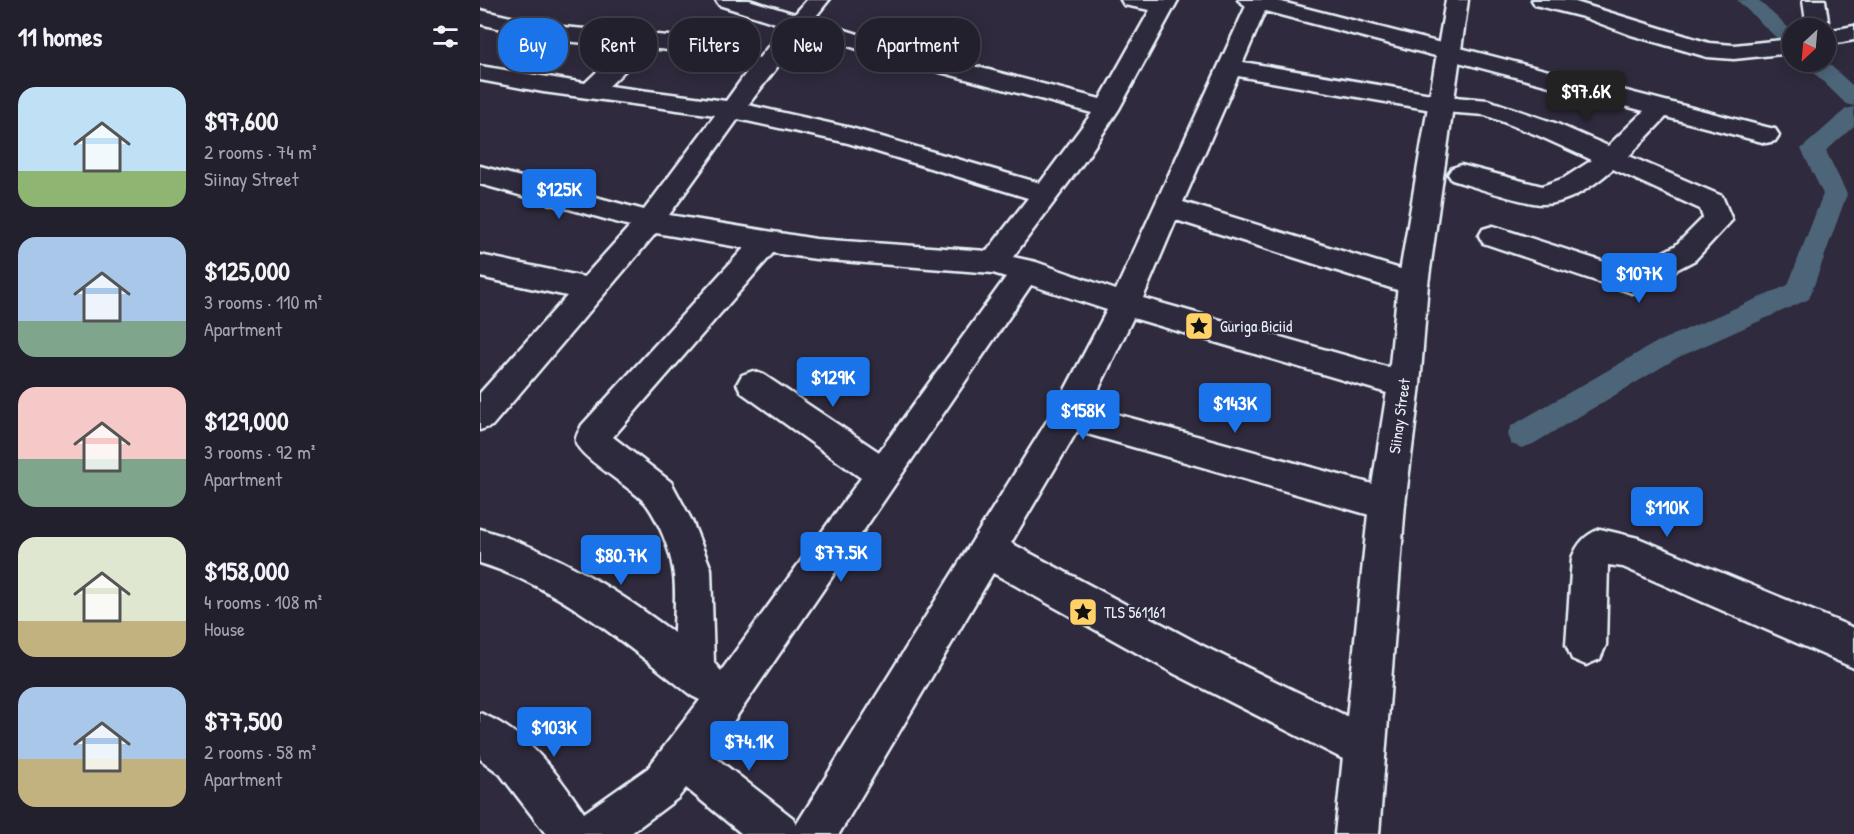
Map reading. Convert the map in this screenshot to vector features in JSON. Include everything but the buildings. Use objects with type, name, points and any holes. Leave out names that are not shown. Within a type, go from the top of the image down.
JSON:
[{"type":"street","points":[[727,0],[781,18]]},
{"type":"street","points":[[801,18],[818,0]]},
{"type":"street","points":[[593,834],[663,783],[726,698],[883,474],[1010,266],[1044,194],[1107,109],[1165,4],[1132,0]]},
{"type":"street","name":"Siinay Street","points":[[1357,834],[1387,504],[1404,385],[1413,284],[1443,104],[1457,0]]},
{"type":"street","points":[[1543,0],[1592,6],[1639,30],[1707,50],[1734,52],[1782,47]]},
{"type":"street","points":[[1814,0],[1817,18]]},
{"type":"street","points":[[814,834],[1068,415],[1125,304],[1256,1],[1766,135]]},
{"type":"street","points":[[480,17],[550,33],[580,35]]},
{"type":"street","points":[[1836,36],[1854,33]]},
{"type":"street","points":[[844,38],[1107,109]]},
{"type":"street","points":[[657,42],[764,66]]},
{"type":"street","points":[[480,416],[650,222],[772,55]]},
{"type":"street","points":[[1229,67],[1443,104],[1488,108],[1546,129],[1713,203],[1718,220],[1685,253],[1632,282],[1608,276],[1493,236]]},
{"type":"street","points":[[591,90],[610,72]]},
{"type":"street","points":[[480,73],[733,110],[892,147],[1044,194]]},
{"type":"street","points":[[1461,174],[1542,195],[1555,195],[1611,159],[1662,107]]},
{"type":"street","points":[[480,175],[650,222],[766,242],[816,249],[1010,266],[1125,304],[1404,385]]},
{"type":"street","points":[[1167,207],[1413,284]]},
{"type":"street","points":[[694,673],[692,569],[674,521],[659,493],[621,461],[597,446],[593,442],[594,435],[766,242]]},
{"type":"street","points":[[480,266],[591,290]]},
{"type":"street","points":[[753,384],[883,474]]},
{"type":"street","points":[[1068,415],[1387,504]]},
{"type":"street","points":[[480,546],[533,563],[568,584],[726,698]]},
{"type":"street","points":[[1586,645],[1590,558],[1600,546],[1625,550],[1854,648]]},
{"type":"street","points":[[987,550],[1189,660],[1364,747]]},
{"type":"street","points":[[480,734],[515,759],[551,802],[572,834]]},
{"type":"street","points":[[682,758],[777,834]]},
{"type":"waterway","points":[[1747,0],[1782,33]]},
{"type":"waterway","points":[[1825,72],[1854,99]]},
{"type":"waterway","points":[[1522,435],[1667,350],[1799,292],[1835,194],[1813,149],[1854,114]]},
{"type":"place","name":"Guriga Biciid","points":[[1199,326]]},
{"type":"place","name":"TLS 561161","points":[[1083,612]]}]
